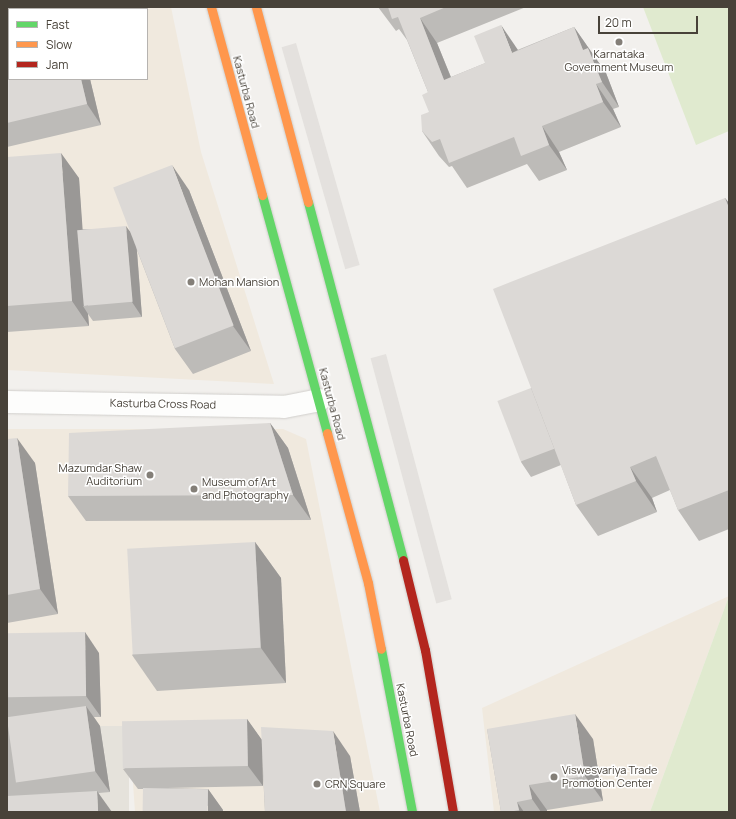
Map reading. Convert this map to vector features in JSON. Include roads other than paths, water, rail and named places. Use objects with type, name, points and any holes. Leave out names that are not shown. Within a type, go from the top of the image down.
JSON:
[{"type":"main road","name":"Kasturba Road","points":[[211,7],[368,583],[412,812]]},
{"type":"main road","points":[[256,7],[409,581],[425,650],[453,812]]},
{"type":"street","name":"Kasturba Cross Road","points":[[7,402],[284,407],[319,400]]},
{"type":"place","name":"Karnataka Government Museum","points":[[619,42]]},
{"type":"place","name":"Mohan Mansion","points":[[191,282]]},
{"type":"place","name":"Mazumdar Shaw Auditorium","points":[[150,475]]},
{"type":"place","name":"Museum of Art and Photography","points":[[194,489]]},
{"type":"place","name":"Viswesvariya Trade Promotion Center","points":[[554,777]]},
{"type":"place","name":"CRN Square","points":[[317,784]]}]
